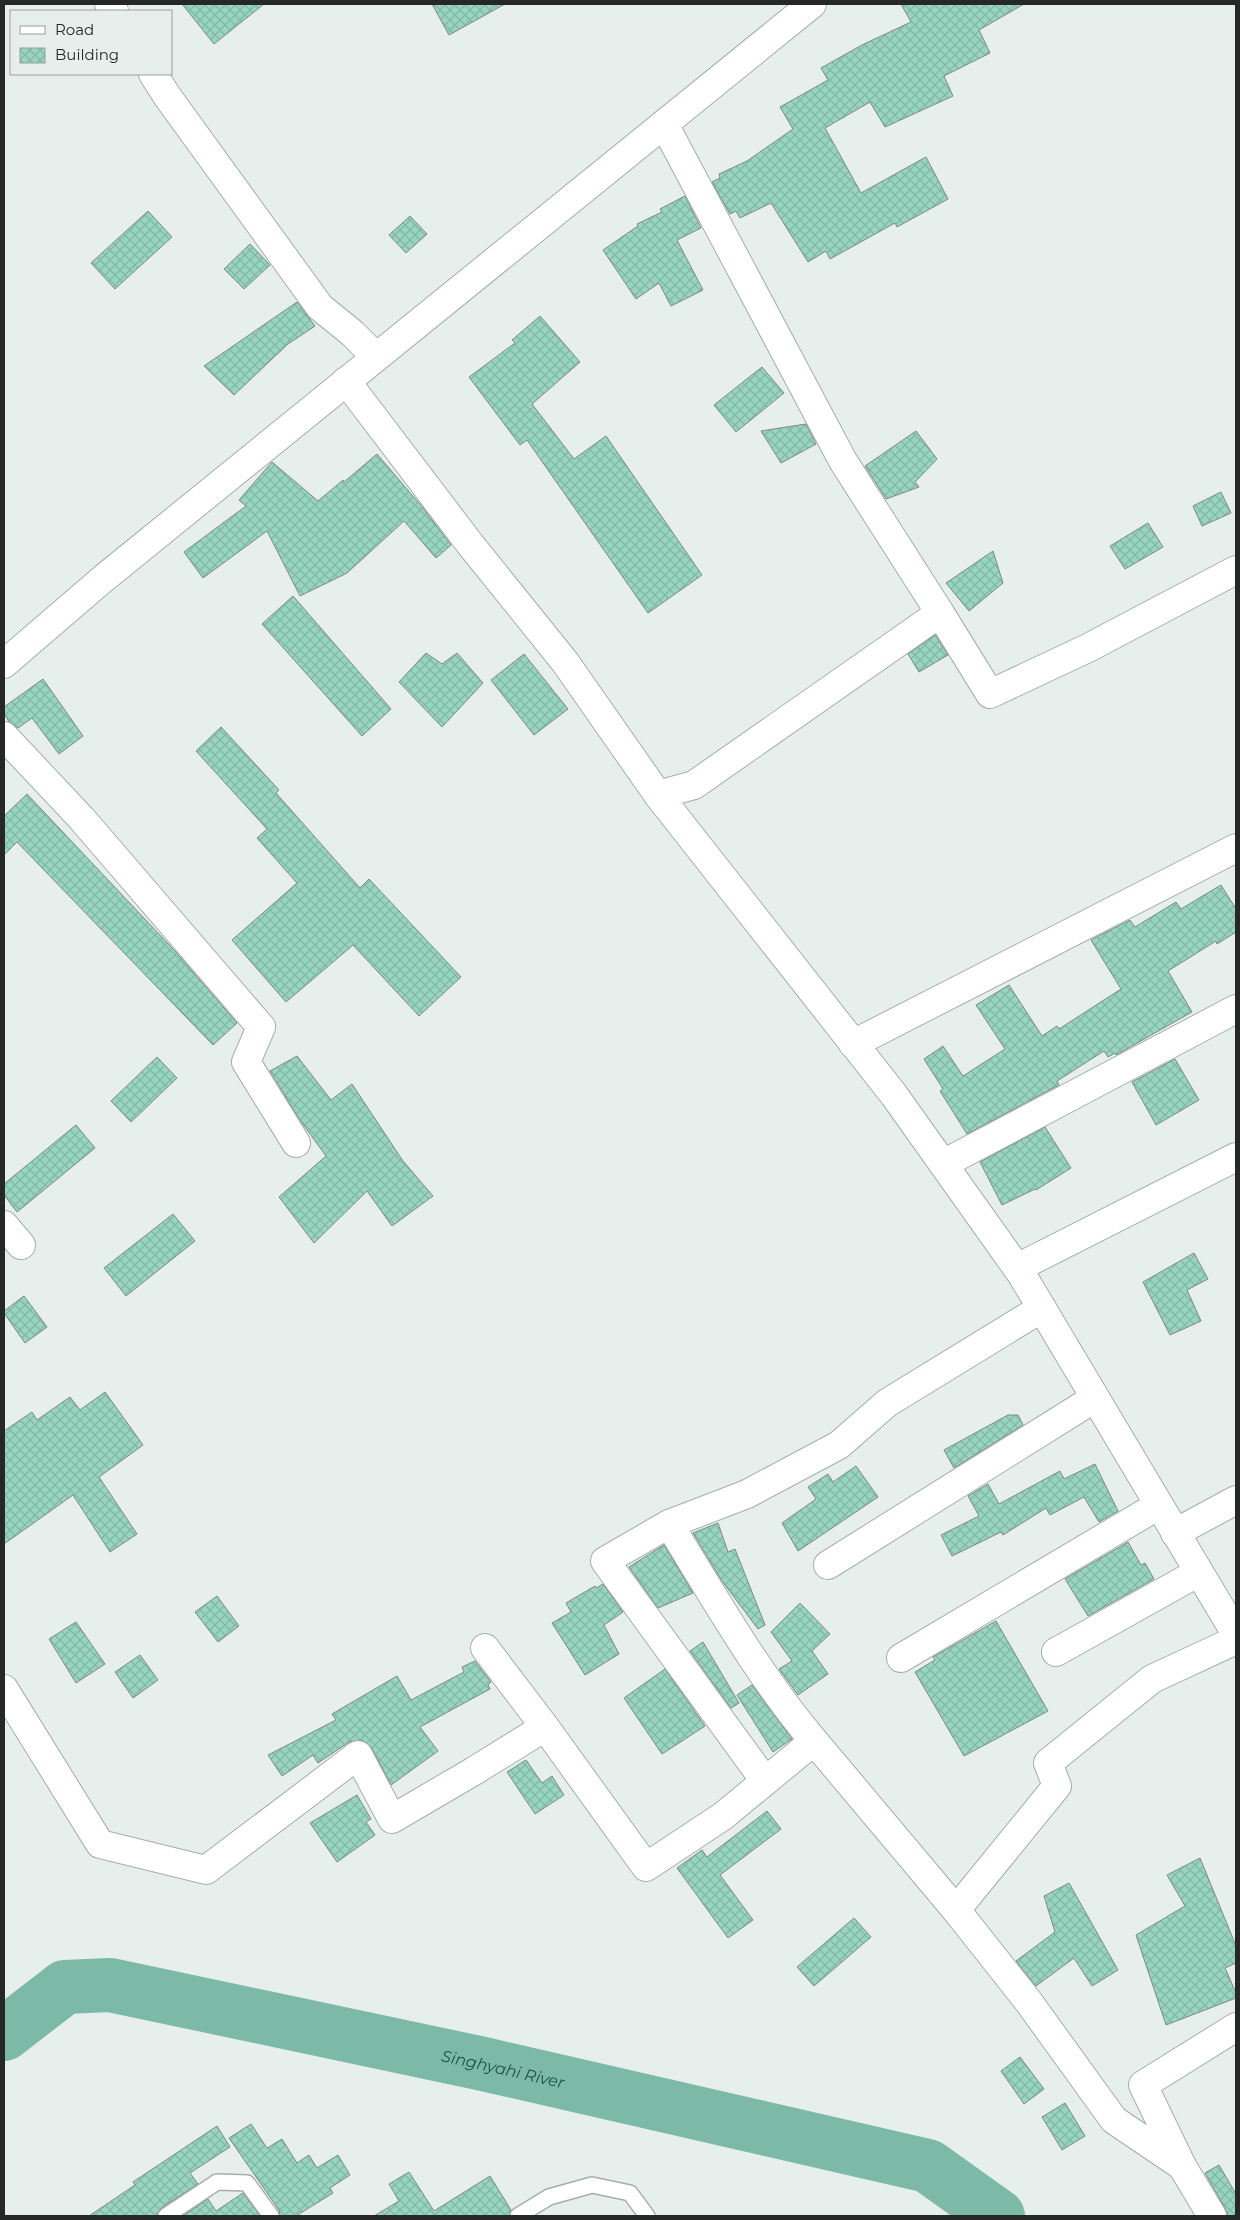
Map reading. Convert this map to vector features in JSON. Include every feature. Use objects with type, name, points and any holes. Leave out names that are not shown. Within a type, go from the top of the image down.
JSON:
[{"type":"street","points":[[4,664],[104,578],[812,4]]},
{"type":"street","points":[[154,75],[173,105],[320,307],[352,333],[376,357]]},
{"type":"street","points":[[664,124],[843,461],[990,694],[1088,648],[1236,570]]},
{"type":"street","points":[[346,381],[470,544],[565,662],[658,795],[894,1095],[1017,1268],[1236,1634]]},
{"type":"street","points":[[658,795],[694,785],[940,613]]},
{"type":"street","points":[[4,736],[82,819],[261,1027],[246,1062],[296,1143]]},
{"type":"street","points":[[853,1044],[1236,848]]},
{"type":"street","points":[[943,1164],[1236,1009]]},
{"type":"street","points":[[1017,1268],[1236,1157]]},
{"type":"street","points":[[765,1781],[605,1561],[669,1524],[747,1494],[839,1445],[887,1403],[1042,1308]]},
{"type":"street","points":[[828,1564],[1095,1398]]},
{"type":"street","points":[[1175,1533],[1236,1500]]},
{"type":"street","points":[[901,1658],[1159,1505]]},
{"type":"street","points":[[669,1524],[740,1638],[794,1718],[956,1910],[1028,2001],[1114,2120],[1182,2166]]},
{"type":"street","points":[[1056,1652],[1199,1572]]},
{"type":"street","points":[[956,1910],[1056,1786],[1048,1763],[1152,1679],[1236,1640]]},
{"type":"street","points":[[485,1648],[545,1727],[646,1867],[723,1816],[814,1742]]},
{"type":"street","points":[[4,1689],[100,1844],[206,1870],[358,1756],[392,1819],[545,1727]]},
{"type":"street","points":[[1212,2216],[1182,2166],[1143,2085],[1236,2027]]},
{"type":"lane","points":[[166,2216],[217,2182],[247,2183],[271,2216]]},
{"type":"lane","points":[[518,2216],[549,2197],[592,2185],[630,2193],[648,2216]]},
{"type":"building","points":[[182,4],[264,4],[214,44]]},
{"type":"building","points":[[432,4],[505,4],[449,35]]},
{"type":"building","points":[[901,4],[1024,4],[979,30],[990,53],[944,76],[953,96],[885,127],[870,102],[825,128],[861,193],[926,157],[948,199],[897,227],[895,223],[830,259],[826,251],[808,262],[771,203],[740,218],[736,211],[730,214],[712,182],[720,178],[719,174],[747,161],[793,129],[780,107],[828,80],[821,68],[862,45],[911,22]]},
{"type":"building","points":[[685,196],[701,228],[677,240],[703,290],[671,306],[659,283],[636,299],[603,250],[638,226],[637,224],[662,212],[660,209]]},
{"type":"building","points":[[148,211],[172,237],[115,289],[91,263]]},
{"type":"building","points":[[410,216],[427,234],[406,253],[389,235]]},
{"type":"building","points":[[250,244],[270,265],[244,289],[224,269]]},
{"type":"building","points":[[297,302],[315,326],[288,344],[234,395],[204,366]]},
{"type":"building","points":[[540,316],[580,362],[532,404],[574,459],[606,436],[702,575],[648,613],[527,440],[520,445],[469,377],[515,343],[512,340]]},
{"type":"building","points":[[762,367],[784,393],[736,432],[714,405]]},
{"type":"building","points":[[806,424],[816,444],[781,463],[761,431]]},
{"type":"building","points":[[916,431],[937,459],[915,482],[919,487],[886,499],[865,466]]},
{"type":"building","points":[[377,454],[423,508],[451,545],[436,558],[404,521],[347,573],[300,596],[267,531],[203,578],[184,552],[246,506],[239,500],[272,462],[318,501]]},
{"type":"building","points":[[1221,492],[1231,513],[1202,526],[1193,506]]},
{"type":"building","points":[[1148,523],[1163,547],[1125,569],[1110,546]]},
{"type":"building","points":[[993,551],[1003,583],[969,611],[946,583]]},
{"type":"building","points":[[293,596],[391,709],[362,736],[262,624]]},
{"type":"building","points":[[935,635],[948,655],[919,672],[908,654]]},
{"type":"building","points":[[426,653],[442,664],[457,653],[483,683],[442,727],[399,682]]},
{"type":"building","points":[[524,654],[568,709],[534,735],[491,680]]},
{"type":"building","points":[[43,679],[83,736],[59,754],[32,718],[18,728],[9,722],[4,713],[4,707]]},
{"type":"building","points":[[221,727],[279,790],[276,793],[360,888],[369,879],[461,977],[419,1016],[353,945],[286,1002],[232,940],[297,883],[257,838],[267,829],[196,751]]},
{"type":"building","points":[[27,794],[174,950],[237,1023],[213,1045],[17,842],[4,855],[4,816]]},
{"type":"building","points":[[1221,885],[1236,909],[1236,932],[1217,944],[1216,941],[1168,971],[1192,1012],[1116,1055],[1115,1053],[1108,1057],[1104,1051],[1057,1081],[1059,1085],[967,1134],[940,1091],[943,1089],[924,1059],[943,1046],[963,1076],[1005,1049],[976,1005],[1009,985],[1042,1036],[1057,1026],[1059,1029],[1121,989],[1091,940],[1130,920],[1135,927],[1176,902],[1181,909]]},
{"type":"building","points":[[297,1056],[331,1100],[352,1084],[403,1161],[433,1196],[392,1226],[367,1191],[314,1243],[279,1197],[326,1156],[300,1120],[270,1071]]},
{"type":"building","points":[[157,1057],[177,1078],[131,1122],[111,1101]]},
{"type":"building","points":[[1175,1059],[1199,1100],[1156,1125],[1132,1082]]},
{"type":"building","points":[[76,1125],[95,1148],[17,1212],[4,1195],[4,1184]]},
{"type":"building","points":[[1045,1127],[1071,1168],[1036,1190],[1002,1205],[980,1162]]},
{"type":"building","points":[[173,1214],[195,1241],[126,1296],[104,1268]]},
{"type":"building","points":[[1194,1253],[1208,1279],[1187,1290],[1201,1321],[1170,1335],[1143,1282]]},
{"type":"building","points":[[24,1296],[47,1327],[25,1343],[4,1313],[4,1311]]},
{"type":"building","points":[[105,1392],[143,1445],[99,1477],[137,1534],[110,1552],[73,1495],[4,1544],[4,1431],[32,1412],[37,1420],[70,1397],[80,1410]]},
{"type":"building","points":[[1008,1415],[1018,1415],[1023,1425],[954,1468],[944,1450]]},
{"type":"building","points":[[1095,1464],[1118,1511],[1099,1522],[1084,1497],[1050,1515],[1046,1508],[1003,1535],[1001,1532],[952,1556],[941,1535],[979,1516],[968,1496],[988,1484],[999,1504],[1060,1471],[1064,1479]]},
{"type":"building","points":[[856,1466],[878,1497],[798,1551],[782,1523],[816,1499],[808,1487],[828,1474],[833,1482]]},
{"type":"building","points":[[718,1523],[728,1552],[735,1549],[765,1625],[758,1629],[722,1581],[693,1533]]},
{"type":"building","points":[[1128,1542],[1141,1565],[1145,1563],[1154,1579],[1088,1616],[1065,1579]]},
{"type":"building","points":[[664,1545],[693,1593],[658,1608],[629,1567]]},
{"type":"building","points":[[603,1584],[623,1612],[604,1625],[619,1654],[585,1675],[552,1623],[571,1612],[566,1603],[595,1586],[596,1588]]},
{"type":"building","points":[[217,1596],[239,1626],[218,1642],[195,1612]]},
{"type":"building","points":[[800,1603],[830,1634],[812,1651],[828,1674],[798,1695],[779,1669],[792,1661],[771,1632]]},
{"type":"building","points":[[996,1621],[1048,1711],[964,1756],[915,1672],[935,1660],[933,1657]]},
{"type":"building","points":[[76,1622],[105,1664],[76,1683],[49,1639]]},
{"type":"building","points":[[703,1642],[739,1703],[731,1708],[690,1651]]},
{"type":"building","points":[[140,1655],[158,1680],[133,1698],[115,1672]]},
{"type":"building","points":[[475,1661],[491,1682],[488,1685],[490,1689],[420,1727],[438,1751],[391,1785],[372,1748],[362,1740],[349,1742],[318,1763],[313,1755],[282,1776],[268,1755],[336,1720],[332,1714],[397,1676],[411,1700],[464,1672],[462,1667]]},
{"type":"building","points":[[665,1669],[705,1726],[662,1754],[624,1698]]},
{"type":"building","points":[[752,1685],[792,1739],[773,1752],[737,1695]]},
{"type":"building","points":[[526,1760],[542,1783],[552,1776],[564,1795],[535,1814],[507,1772]]},
{"type":"building","points":[[357,1795],[371,1819],[366,1822],[375,1835],[337,1862],[310,1823]]},
{"type":"building","points":[[767,1811],[781,1829],[720,1875],[753,1920],[728,1938],[677,1868],[702,1850],[707,1857]]},
{"type":"building","points":[[1200,1858],[1236,1946],[1236,1963],[1225,1968],[1236,1993],[1236,1998],[1166,2025],[1136,1935],[1185,1906],[1167,1875]]},
{"type":"building","points":[[1069,1883],[1118,1970],[1092,1986],[1074,1958],[1036,1986],[1016,1961],[1055,1932],[1044,1896]]},
{"type":"building","points":[[854,1918],[871,1937],[814,1986],[797,1967]]},
{"type":"building","points":[[1020,2057],[1044,2089],[1024,2104],[1001,2071]]},
{"type":"building","points":[[1065,2103],[1085,2136],[1062,2150],[1042,2117]]},
{"type":"building","points":[[251,2124],[267,2148],[282,2139],[297,2163],[309,2155],[317,2168],[338,2155],[350,2175],[330,2188],[333,2193],[296,2216],[280,2216],[279,2210],[229,2138]]},
{"type":"building","points":[[217,2126],[230,2147],[190,2173],[198,2184],[161,2208],[157,2216],[89,2216],[135,2185],[133,2182]]},
{"type":"building","points":[[1219,2165],[1236,2194],[1236,2216],[1228,2216],[1205,2173]]},
{"type":"building","points":[[409,2172],[434,2211],[490,2176],[511,2210],[509,2216],[374,2216],[399,2201],[389,2184]]},
{"type":"building","points":[[243,2193],[260,2216],[183,2216],[208,2199],[216,2211]]},
{"type":"waterway","name":"Singhyahi River","points":[[4,2034],[65,1987],[110,1985],[479,2063],[928,2166],[998,2216]]}]
